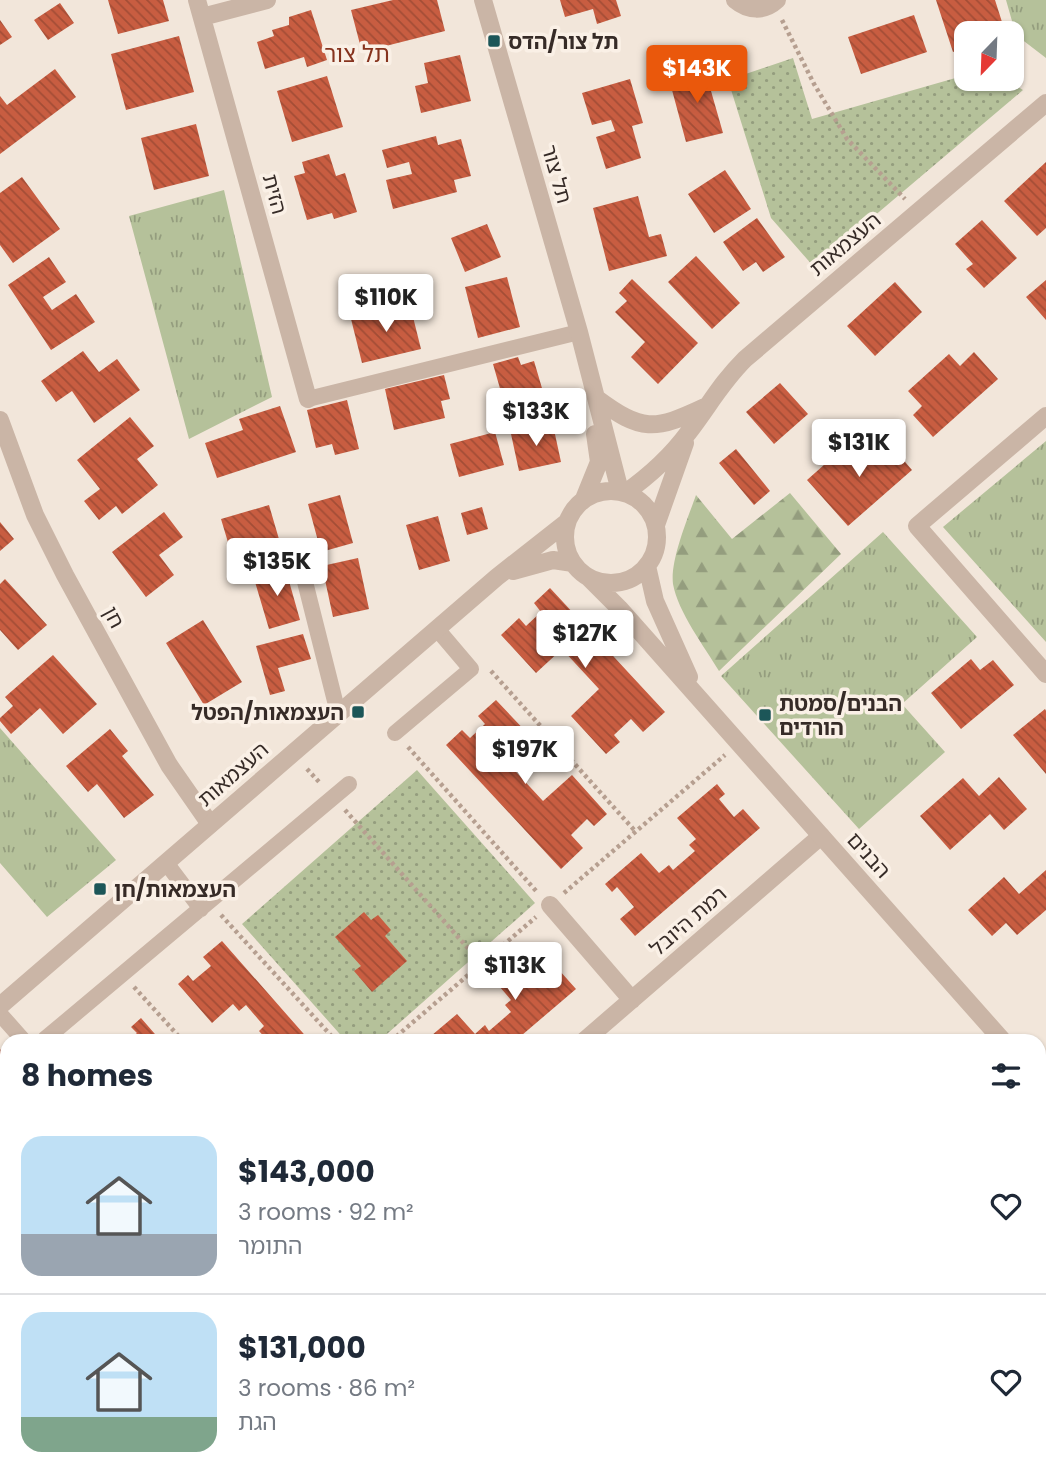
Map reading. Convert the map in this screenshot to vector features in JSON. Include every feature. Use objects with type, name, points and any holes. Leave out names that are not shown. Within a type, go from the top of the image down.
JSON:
[{"type":"street","points":[[200,9],[267,0]]},
{"type":"street","name":"תל צור","points":[[483,0],[623,492]]},
{"type":"street","points":[[735,0],[746,8],[756,9],[766,8],[776,2]]},
{"type":"street","name":"הזית","points":[[200,9],[308,399]]},
{"type":"street","name":"העצמאות","points":[[623,492],[666,458],[688,433],[726,378],[745,359],[1046,103]]},
{"type":"street","name":"תל צור","points":[[584,499],[599,462],[586,361]]},
{"type":"street","points":[[596,398],[621,416],[639,424],[661,425],[705,407]]},
{"type":"street","points":[[1046,416],[917,526],[1046,674]]},
{"type":"street","name":"חן","points":[[0,420],[35,515],[65,575],[169,765],[210,824]]},
{"type":"street","name":"העצמאות","points":[[656,525],[688,433]]},
{"type":"street","points":[[597,492],[623,492],[643,503],[651,513],[658,539],[655,554],[647,566],[635,576],[620,582],[604,583],[587,576],[573,563],[567,552],[567,522],[584,499],[597,492]]},
{"type":"street","name":"העצמאות","points":[[0,1006],[497,577],[567,522]]},
{"type":"street","name":"העצמאות","points":[[497,577],[532,564],[553,560],[573,563]]},
{"type":"street","name":"הבנים","points":[[647,566],[650,586],[664,625],[700,699]]},
{"type":"street","name":"הבנים","points":[[587,576],[619,608],[997,1034]]},
{"type":"street","name":"רמת היובל","points":[[592,1034],[821,836]]},
{"type":"street","points":[[550,905],[632,1000]]},
{"type":"lane","points":[[308,399],[579,332]]},
{"type":"lane","points":[[296,546],[338,713]]},
{"type":"lane","points":[[395,733],[471,669],[437,629]]},
{"type":"lane","points":[[52,1034],[349,784]]},
{"type":"lane","points":[[167,864],[205,905]]},
{"type":"lane","points":[[0,1014],[18,1034]]},
{"type":"path","points":[[776,2],[814,84],[847,139],[918,212]]},
{"type":"path","points":[[482,661],[636,832]]},
{"type":"path","points":[[395,733],[550,905]]},
{"type":"path","points":[[293,753],[482,964]]},
{"type":"path","points":[[205,905],[329,1034]]},
{"type":"path","points":[[122,974],[177,1034]]},
{"type":"green space","points":[[1006,0],[1046,0],[1046,58],[1024,41],[1024,21],[1012,21]]},
{"type":"green space","points":[[793,58],[812,119],[954,78],[954,91],[1022,91],[814,267],[771,218],[728,80]]},
{"type":"green space","points":[[224,190],[272,397],[189,439],[129,216]]},
{"type":"green space","points":[[1046,441],[1046,642],[943,527]]},
{"type":"green space","points":[[790,493],[841,554],[719,671],[686,617],[673,584],[677,551],[696,495],[732,539]]},
{"type":"green space","points":[[883,532],[977,637],[902,704],[945,752],[859,829],[721,676]]},
{"type":"green space","points":[[0,728],[116,860],[47,917],[0,863]]},
{"type":"green space","points":[[417,770],[535,903],[387,1034],[340,1034],[242,924]]},
{"type":"building","points":[[108,0],[163,0],[169,21],[118,34]]},
{"type":"building","points":[[393,0],[437,0],[445,31],[362,52],[351,10]]},
{"type":"building","points":[[560,0],[616,0],[621,16],[597,24],[593,9],[565,17]]},
{"type":"building","points":[[936,0],[995,0],[1002,21],[954,21],[953,52]]},
{"type":"building","points":[[60,3],[74,23],[48,40],[34,20]]},
{"type":"building","points":[[311,10],[327,60],[307,67],[304,57],[265,69],[257,42],[274,36],[272,30],[289,25],[289,17]]},
{"type":"building","points":[[914,15],[927,52],[861,74],[848,37]]},
{"type":"building","points":[[0,20],[12,37],[0,45]]},
{"type":"building","points":[[179,36],[194,92],[126,110],[111,54]]},
{"type":"building","points":[[460,55],[471,101],[421,113],[415,86],[428,83],[424,63]]},
{"type":"building","points":[[703,63],[723,133],[686,142],[672,90],[683,88],[678,70]]},
{"type":"building","points":[[55,69],[76,97],[0,154],[0,96],[7,105]]},
{"type":"building","points":[[327,76],[343,127],[292,142],[277,91]]},
{"type":"building","points":[[630,79],[643,123],[632,126],[641,158],[606,169],[596,137],[615,131],[611,120],[592,125],[582,93]]},
{"type":"building","points":[[196,124],[209,176],[154,190],[141,138]]},
{"type":"building","points":[[436,136],[438,145],[461,139],[471,176],[454,180],[457,192],[393,209],[386,180],[412,174],[409,162],[387,168],[382,150]]},
{"type":"building","points":[[329,154],[336,176],[345,173],[357,212],[334,219],[332,213],[307,220],[294,176],[305,173],[302,162]]},
{"type":"building","points":[[1046,162],[1046,228],[1037,236],[1004,201]]},
{"type":"building","points":[[725,170],[751,209],[714,233],[688,194]]},
{"type":"building","points":[[22,177],[60,229],[13,263],[0,245],[0,193]]},
{"type":"building","points":[[638,196],[649,237],[661,234],[667,256],[609,271],[593,208]]},
{"type":"building","points":[[757,218],[785,257],[763,272],[756,262],[743,271],[723,242]]},
{"type":"building","points":[[982,220],[1017,258],[984,288],[966,269],[973,264],[955,244]]},
{"type":"building","points":[[487,224],[501,257],[465,272],[451,238]]},
{"type":"building","points":[[696,256],[740,303],[712,329],[668,282]]},
{"type":"building","points":[[49,257],[66,282],[43,297],[52,310],[76,294],[95,322],[51,350],[8,285]]},
{"type":"building","points":[[507,277],[520,327],[478,338],[465,287]]},
{"type":"building","points":[[632,279],[698,343],[658,384],[631,357],[645,342],[615,312],[627,301],[619,293]]},
{"type":"building","points":[[1046,280],[1046,320],[1026,297]]},
{"type":"building","points":[[895,282],[922,312],[875,356],[847,326]]},
{"type":"building","points":[[410,305],[421,349],[362,363],[351,319]]},
{"type":"building","points":[[83,351],[99,372],[117,359],[140,390],[94,423],[72,391],[56,402],[41,381]]},
{"type":"building","points":[[974,352],[998,379],[933,437],[913,415],[922,406],[908,391],[949,354],[960,366]]},
{"type":"building","points":[[518,357],[521,365],[534,361],[544,395],[505,406],[493,364]]},
{"type":"building","points":[[444,375],[450,399],[441,401],[445,418],[394,430],[385,389]]},
{"type":"building","points":[[780,383],[808,414],[774,444],[746,412]]},
{"type":"building","points":[[347,400],[359,449],[335,455],[332,444],[316,448],[307,410]]},
{"type":"building","points":[[280,406],[296,452],[217,478],[205,443],[243,430],[239,419]]},
{"type":"building","points":[[130,417],[154,446],[137,459],[158,485],[122,514],[116,506],[99,520],[84,501],[100,489],[77,460]]},
{"type":"building","points":[[553,425],[561,462],[519,471],[511,434]]},
{"type":"building","points":[[495,432],[504,465],[459,477],[450,444]]},
{"type":"building","points":[[882,435],[912,470],[848,526],[807,480],[842,449],[853,460]]},
{"type":"building","points":[[736,449],[770,491],[754,505],[719,463]]},
{"type":"building","points":[[340,495],[353,543],[321,552],[308,504]]},
{"type":"building","points":[[269,505],[281,546],[233,559],[221,519]]},
{"type":"building","points":[[482,507],[488,529],[467,535],[461,513]]},
{"type":"building","points":[[164,512],[183,537],[159,555],[174,575],[146,597],[112,552]]},
{"type":"building","points":[[438,516],[450,561],[419,570],[406,525]]},
{"type":"building","points":[[0,522],[14,539],[0,551]]},
{"type":"building","points":[[358,558],[369,609],[333,617],[322,566]]},
{"type":"building","points":[[285,567],[300,620],[269,629],[253,575]]},
{"type":"building","points":[[5,579],[47,625],[18,650],[0,630],[0,584]]},
{"type":"building","points":[[550,588],[665,712],[643,732],[631,719],[614,735],[620,742],[606,754],[571,716],[599,689],[562,649],[536,673],[501,635],[519,618],[526,626],[541,612],[534,603]]},
{"type":"building","points":[[203,620],[242,682],[204,705],[166,643]]},
{"type":"building","points":[[303,634],[311,659],[278,668],[285,691],[270,695],[256,646]]},
{"type":"building","points":[[53,655],[97,704],[63,734],[40,708],[11,734],[0,721],[13,706],[5,697]]},
{"type":"building","points":[[971,659],[980,670],[993,660],[1014,685],[961,729],[931,693]]},
{"type":"building","points":[[496,700],[531,737],[506,761],[543,801],[572,775],[607,814],[594,826],[587,819],[571,835],[583,848],[561,869],[446,745],[462,730],[470,738],[485,724],[478,716]]},
{"type":"building","points":[[1045,709],[1046,711],[1046,774],[1013,735]]},
{"type":"building","points":[[110,729],[128,751],[122,756],[154,795],[124,818],[97,784],[88,792],[66,766]]},
{"type":"building","points":[[999,777],[1027,809],[1004,830],[990,814],[950,850],[920,816],[963,778],[979,796]]},
{"type":"building","points":[[717,784],[725,794],[719,799],[734,817],[743,809],[760,828],[635,936],[620,919],[634,907],[617,887],[612,892],[605,884],[641,853],[659,873],[669,865],[673,870],[695,851],[689,845],[696,839],[677,818]]},
{"type":"building","points":[[1046,870],[1046,910],[1017,935],[1006,923],[992,936],[968,910],[1004,877],[1019,894]]},
{"type":"building","points":[[364,912],[371,920],[378,915],[391,930],[385,936],[407,961],[372,992],[354,971],[361,966],[335,937]]},
{"type":"building","points":[[222,941],[304,1034],[262,1034],[259,1031],[264,1026],[246,1005],[239,1011],[233,1004],[212,1023],[178,984],[188,975],[193,981],[211,966],[203,957]]},
{"type":"building","points":[[532,945],[541,955],[535,960],[550,978],[559,970],[576,989],[523,1034],[475,1034],[485,1025],[489,1031],[511,1012],[505,1005],[511,1000],[493,979]]},
{"type":"building","points":[[457,1014],[475,1034],[433,1034]]},
{"type":"building","points":[[141,1018],[155,1034],[136,1034],[131,1027]]},
{"type":"place","name":"תל צור/הדס","points":[[494,41]]},
{"type":"place","name":"העצמאות/הפטל","points":[[358,712]]},
{"type":"place","name":"הבנים/סמטת הורדים","points":[[765,715]]},
{"type":"place","name":"העצמאות/חן","points":[[100,889]]},
{"type":"district","name":"תל צור","points":[[357,54]]}]
